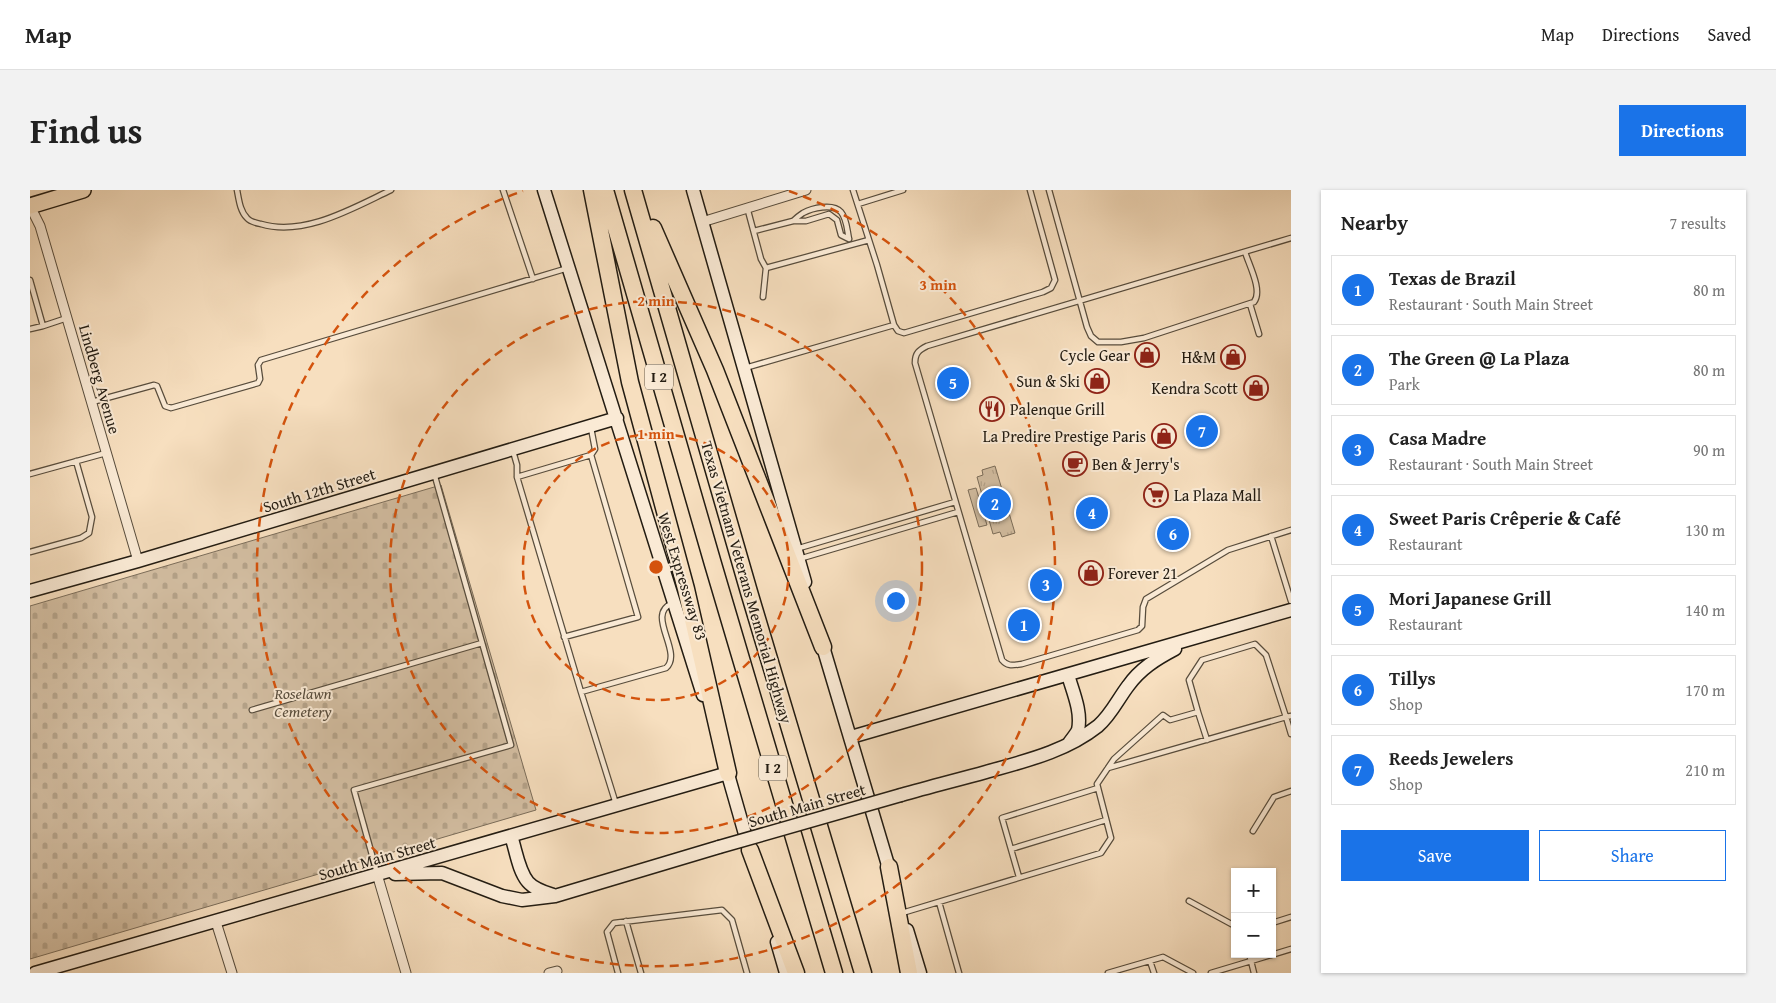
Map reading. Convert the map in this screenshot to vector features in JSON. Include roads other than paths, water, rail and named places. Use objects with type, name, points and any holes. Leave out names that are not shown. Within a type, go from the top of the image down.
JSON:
[{"type":"highway","points":[[592,190],[630,382],[686,589],[728,773]]},
{"type":"highway","name":"Texas Vietnam Veterans Memorial Highway","points":[[605,190],[834,973]]},
{"type":"highway","points":[[635,190],[715,370],[823,647]]},
{"type":"highway","name":"Texas Vietnam Veterans Memorial Highway","points":[[635,190],[744,573],[863,973]]},
{"type":"highway","points":[[750,850],[796,973]]},
{"type":"highway","points":[[888,867],[909,973]]},
{"type":"main road","points":[[30,206],[83,190]]},
{"type":"street","name":"West Expressway 83","points":[[544,190],[728,773],[786,973]]},
{"type":"street","points":[[693,190],[823,647],[920,973]]},
{"type":"street","points":[[702,222],[806,190]]},
{"type":"street","name":"Lindberg Avenue","points":[[30,206],[40,226],[138,561]]},
{"type":"street","name":"South 12th Street","points":[[30,590],[138,561],[617,418]]},
{"type":"street","name":"South Main Street","points":[[851,737],[1290,610]]},
{"type":"street","name":"South Main Street","points":[[377,874],[442,873],[502,896],[522,900],[555,896],[719,847],[1021,762],[1067,745],[1099,725],[1114,708],[1140,671],[1157,659],[1204,635]]},
{"type":"street","points":[[1067,745],[1077,731],[1078,719],[1077,705],[1068,675]]},
{"type":"street","name":"South Main Street","points":[[35,973],[728,773]]},
{"type":"street","points":[[511,836],[528,882],[538,889],[555,896]]},
{"type":"street","points":[[377,874],[406,973]]},
{"type":"street","points":[[216,922],[232,973]]},
{"type":"lane","points":[[237,190],[242,211],[248,220],[269,226],[295,227],[334,217],[391,190]]},
{"type":"lane","points":[[502,190],[533,279]]},
{"type":"lane","points":[[853,190],[894,325],[898,332],[904,333],[1043,292],[1050,288],[1055,280],[1030,190]]},
{"type":"lane","points":[[858,204],[903,190]]},
{"type":"lane","points":[[1049,190],[1087,327],[1091,336],[1098,342],[1121,342],[1144,338],[1250,304],[1257,298],[1258,290],[1245,252]]},
{"type":"lane","points":[[794,221],[803,213],[827,206],[836,208],[845,219],[851,244]]},
{"type":"lane","points":[[747,207],[766,268],[763,298]]},
{"type":"lane","points":[[754,231],[794,221],[806,221],[830,214],[837,220],[841,235],[849,239]]},
{"type":"lane","points":[[1291,238],[928,346],[915,355],[914,363],[1002,660],[1006,665],[1013,666],[1138,630],[1142,626],[1143,607],[1146,599],[1228,550],[1291,530]]},
{"type":"lane","points":[[766,268],[869,240]]},
{"type":"lane","points":[[92,402],[154,385],[157,386],[165,406],[168,408],[174,407],[258,382],[260,380],[258,365],[261,360],[568,268]]},
{"type":"lane","points":[[30,280],[44,326]]},
{"type":"lane","points":[[1250,304],[1259,334]]},
{"type":"lane","points":[[30,330],[67,318]]},
{"type":"lane","points":[[744,368],[894,325]]},
{"type":"lane","points":[[516,477],[591,455],[595,449],[590,426]]},
{"type":"lane","points":[[513,449],[517,464],[516,477],[616,806]]},
{"type":"lane","points":[[30,474],[106,453]]},
{"type":"lane","points":[[564,637],[638,617],[591,455]]},
{"type":"lane","points":[[30,552],[81,538],[89,533],[92,517],[76,461]]},
{"type":"lane","points":[[377,874],[354,790],[511,745],[434,473]]},
{"type":"lane","points":[[797,554],[955,502]]},
{"type":"lane","points":[[797,554],[958,512]]},
{"type":"lane","points":[[1271,536],[1290,610]]},
{"type":"lane","points":[[581,692],[666,668],[671,664],[672,656],[663,626],[663,611],[667,606],[674,603]]},
{"type":"lane","points":[[252,710],[482,643]]},
{"type":"lane","points":[[1207,740],[1189,680],[1202,660],[1255,644],[1266,655],[1288,716],[1291,734]]},
{"type":"lane","points":[[902,913],[1101,853],[1112,838],[1097,784],[1114,759],[1163,715],[1170,720],[1198,712]]},
{"type":"lane","points":[[1108,768],[1288,716]]},
{"type":"lane","points":[[1019,877],[1002,818],[1098,788]]},
{"type":"lane","points":[[1253,831],[1274,797],[1291,791]]},
{"type":"lane","points":[[1011,849],[1106,820]]},
{"type":"lane","points":[[1188,901],[1231,924]]},
{"type":"lane","points":[[939,902],[958,973]]},
{"type":"lane","points":[[618,973],[607,932],[614,922],[722,910],[732,920],[747,973]]},
{"type":"lane","points":[[1276,922],[1291,917]]},
{"type":"lane","points":[[626,921],[641,973]]},
{"type":"lane","points":[[1211,973],[1291,949]]},
{"type":"lane","points":[[1108,973],[1163,957],[1193,973]]},
{"type":"lane","points":[[1250,958],[1254,973]]},
{"type":"lane","points":[[1150,961],[1153,972]]},
{"type":"lane","points":[[1129,973],[1132,966]]},
{"type":"place","name":"Cycle Gear","points":[[1147,355]]},
{"type":"place","name":"H&M","points":[[1233,357]]},
{"type":"place","name":"Sun & Ski","points":[[1097,381]]},
{"type":"place","name":"Mori Japanese Grill","points":[[953,383]]},
{"type":"place","name":"Kendra Scott","points":[[1256,388]]},
{"type":"place","name":"Palenque Grill","points":[[992,409]]},
{"type":"place","name":"Reeds Jewelers","points":[[1202,431]]},
{"type":"place","name":"La Predire Prestige Paris","points":[[1164,436]]},
{"type":"place","name":"Ben & Jerry's","points":[[1075,464]]},
{"type":"place","name":"La Plaza Mall","points":[[1156,495]]},
{"type":"place","name":"The Green @ La Plaza","points":[[995,504]]},
{"type":"place","name":"Sweet Paris Crêperie & Café","points":[[1092,513]]},
{"type":"place","name":"Tillys","points":[[1173,534]]},
{"type":"place","name":"Forever 21","points":[[1091,573]]},
{"type":"place","name":"Casa Madre","points":[[1046,585]]},
{"type":"place","name":"Texas de Brazil","points":[[1024,625]]},
{"type":"park label","name":"Roselawn Cemetery","points":[[303,702]]}]
